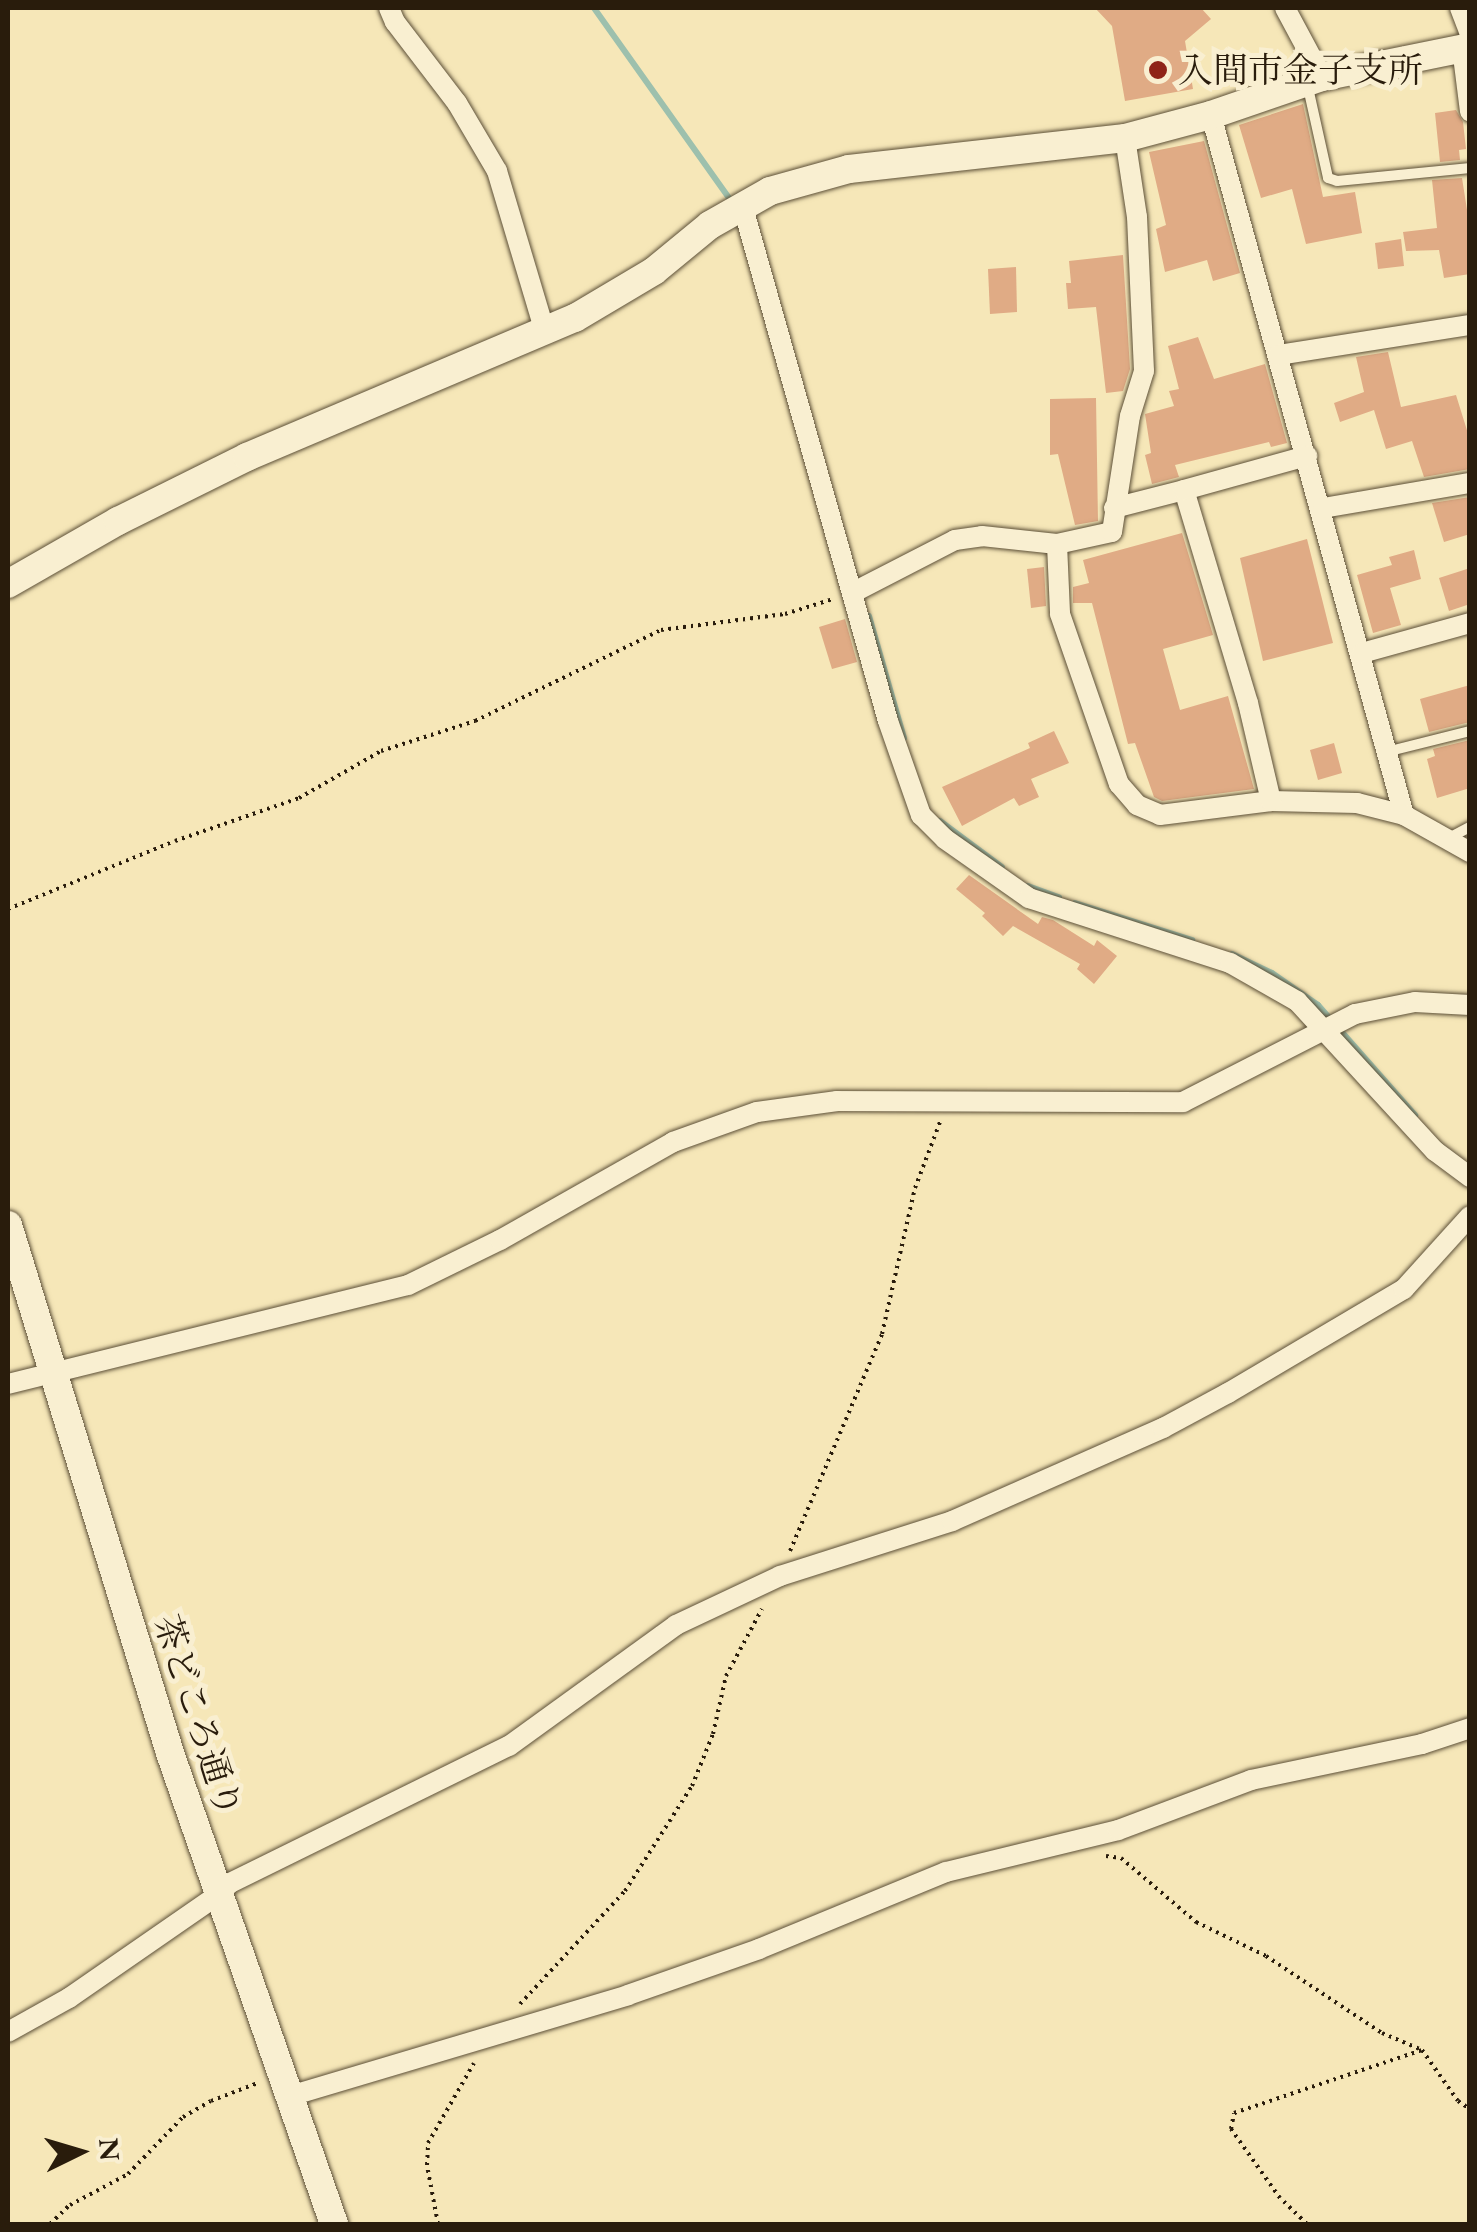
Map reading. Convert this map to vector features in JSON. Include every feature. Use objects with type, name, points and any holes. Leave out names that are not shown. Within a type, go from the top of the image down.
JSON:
[{"type":"street","points":[[389,8],[395,22],[458,103],[497,171],[545,332]]},
{"type":"street","points":[[1285,8],[1314,80]]},
{"type":"street","points":[[1460,8],[1467,43],[1470,111]]},
{"type":"street","points":[[8,584],[118,521],[247,457],[545,332],[613,297],[742,204],[770,191],[849,169],[1125,138],[1211,115],[1314,80],[1467,43]]},
{"type":"street","points":[[1211,115],[1390,751],[1404,815]]},
{"type":"street","points":[[852,593],[955,540],[982,536],[1056,544],[1112,532],[1130,416],[1144,371],[1137,217],[1125,138]]},
{"type":"street","points":[[742,204],[904,776],[921,815],[946,839],[1028,898],[1247,971],[1297,1001],[1434,1150],[1470,1177]]},
{"type":"street","points":[[1278,355],[1470,324]]},
{"type":"street","points":[[1114,508],[1307,456]]},
{"type":"street","points":[[1323,508],[1470,483]]},
{"type":"street","points":[[1184,490],[1248,702],[1271,801]]},
{"type":"street","points":[[1056,544],[1060,614],[1119,784],[1137,805],[1160,816],[1271,801],[1357,803],[1404,815],[1470,852]]},
{"type":"street","points":[[1362,653],[1470,623]]},
{"type":"street","points":[[8,1384],[51,1370],[408,1284],[500,1240],[673,1142],[757,1112],[837,1101],[1183,1102],[1324,1028],[1388,1005],[1470,1005]]},
{"type":"street","points":[[8,2032],[69,1998],[218,1896],[230,1883],[508,1746],[676,1625],[780,1576],[952,1521],[1163,1428],[1404,1289],[1470,1216]]},
{"type":"street","name":"茶どころ通り","points":[[8,1225],[127,1622],[218,1896],[334,2224]]},
{"type":"street","points":[[286,2085],[491,2036],[760,1949],[946,1872],[1118,1830],[1250,1780],[1422,1744],[1470,1728]]},
{"type":"lane","points":[[1314,80],[1328,178],[1336,181],[1470,168]]},
{"type":"lane","points":[[1390,751],[1470,731]]},
{"type":"lane","points":[[1448,838],[1470,826]]},
{"type":"path","points":[[8,908],[175,841],[299,798],[381,751],[475,721],[662,630],[785,614],[852,593]]},
{"type":"path","points":[[518,2007],[625,1891],[692,1786],[713,1734],[726,1676],[780,1576],[882,1334],[914,1188],[949,1102]]},
{"type":"path","points":[[1104,1856],[1121,1858],[1196,1922],[1266,1956],[1382,2032],[1422,2050],[1458,2101],[1470,2109]]},
{"type":"path","points":[[438,2224],[427,2165],[428,2143],[491,2036]]},
{"type":"path","points":[[1307,2224],[1280,2198],[1231,2129],[1234,2112],[1422,2050]]},
{"type":"path","points":[[50,2224],[70,2205],[128,2174],[183,2117],[211,2101],[286,2085]]},
{"type":"building","points":[[1095,8],[1201,8],[1211,19],[1185,41],[1193,89],[1125,101],[1112,26]]},
{"type":"building","points":[[1303,104],[1323,197],[1355,192],[1362,233],[1306,244],[1292,189],[1261,198],[1239,125]]},
{"type":"building","points":[[1456,110],[1463,122],[1466,149],[1459,150],[1460,160],[1440,162],[1435,113]]},
{"type":"building","points":[[1204,141],[1240,273],[1213,281],[1207,260],[1165,272],[1156,229],[1166,225],[1149,152]]},
{"type":"building","points":[[1462,178],[1470,229],[1470,274],[1444,278],[1439,250],[1406,251],[1403,232],[1437,228],[1432,180]]},
{"type":"building","points":[[1401,239],[1404,266],[1378,269],[1375,243]]},
{"type":"building","points":[[1123,255],[1130,369],[1123,391],[1106,393],[1096,307],[1068,309],[1066,283],[1071,283],[1069,261]]},
{"type":"building","points":[[1016,267],[1017,312],[990,314],[988,269]]},
{"type":"building","points":[[1198,337],[1214,379],[1265,364],[1287,443],[1271,447],[1269,442],[1175,465],[1179,477],[1152,484],[1145,455],[1151,453],[1145,414],[1174,406],[1169,391],[1179,389],[1168,346]]},
{"type":"building","points":[[1388,352],[1401,407],[1456,395],[1470,440],[1470,469],[1424,477],[1412,441],[1386,449],[1374,410],[1340,422],[1334,403],[1364,392],[1356,357]]},
{"type":"building","points":[[1096,398],[1098,521],[1075,525],[1058,454],[1050,455],[1050,399]]},
{"type":"building","points":[[1470,497],[1470,534],[1444,542],[1432,503]]},
{"type":"building","points":[[1182,533],[1213,635],[1163,649],[1180,710],[1228,696],[1254,789],[1162,801],[1154,797],[1135,743],[1128,744],[1092,603],[1073,603],[1073,587],[1089,583],[1083,560]]},
{"type":"building","points":[[1307,539],[1333,643],[1263,661],[1240,558]]},
{"type":"building","points":[[1414,550],[1421,579],[1390,588],[1401,625],[1373,633],[1357,575],[1392,565],[1389,557]]},
{"type":"building","points":[[1044,567],[1046,606],[1031,608],[1027,569]]},
{"type":"building","points":[[1470,568],[1470,604],[1449,611],[1439,578]]},
{"type":"building","points":[[845,619],[857,662],[832,669],[819,627]]},
{"type":"building","points":[[1470,685],[1470,722],[1429,732],[1420,699]]},
{"type":"building","points":[[1054,731],[1069,763],[1031,779],[1039,797],[1019,806],[1014,798],[962,826],[942,787],[1030,748],[1028,743]]},
{"type":"building","points":[[1470,740],[1470,788],[1437,798],[1427,759],[1435,756],[1433,749]]},
{"type":"building","points":[[1334,743],[1342,773],[1318,780],[1310,750]]},
{"type":"building","points":[[969,875],[1038,924],[1042,917],[1053,920],[1094,946],[1097,940],[1117,956],[1094,984],[1077,969],[1080,964],[1013,926],[1003,936],[982,916],[985,913],[956,889]]},
{"type":"waterway","points":[[594,8],[732,202]]},
{"type":"waterway","points":[[869,616],[904,738]]},
{"type":"waterway","points":[[940,821],[1002,867]]},
{"type":"waterway","points":[[1028,886],[1059,897]]},
{"type":"waterway","points":[[1075,903],[1192,940]]},
{"type":"waterway","points":[[1232,954],[1272,973],[1318,1005],[1415,1115]]},
{"type":"place","name":"入間市金子支所","points":[[1158,70]]}]
